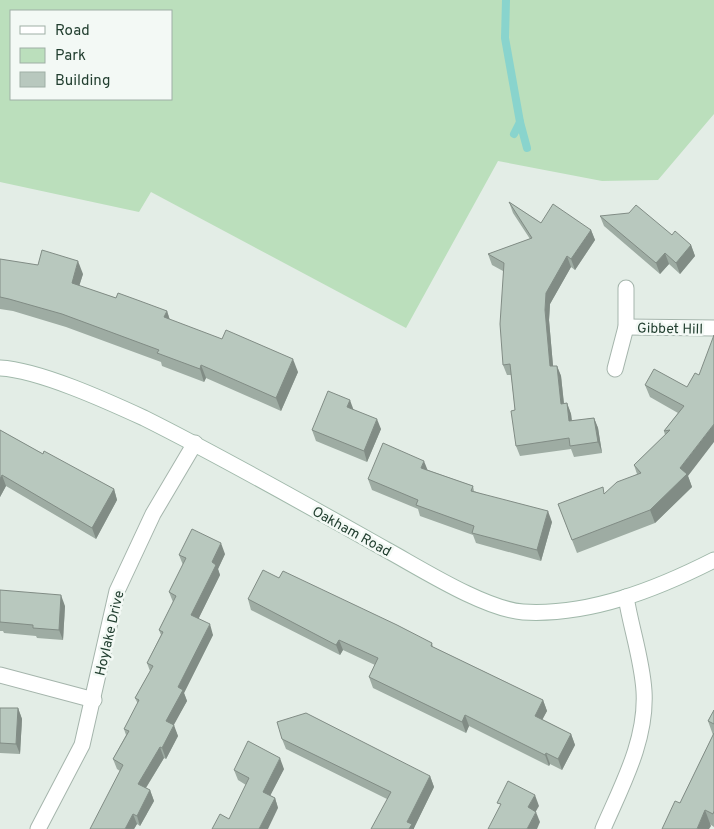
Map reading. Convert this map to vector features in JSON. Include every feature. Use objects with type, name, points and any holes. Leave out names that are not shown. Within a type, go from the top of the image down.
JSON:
[{"type":"street","name":"Gibbet Hill","points":[[615,369],[626,327],[626,288]]},
{"type":"street","name":"Gibbet Hill","points":[[626,327],[714,328]]},
{"type":"street","name":"Oakham Road","points":[[0,368],[58,383],[113,404],[195,443],[455,587],[521,612],[547,612],[626,597],[650,590],[714,560]]},
{"type":"street","name":"Hoylake Drive","points":[[38,829],[82,745],[94,700],[117,590],[153,514],[195,443]]},
{"type":"street","points":[[604,829],[635,754],[641,730],[644,692],[626,597]]},
{"type":"street","points":[[0,675],[94,700]]},
{"type":"green space","points":[[0,0],[714,0],[714,114],[658,180],[602,181],[498,161],[406,328],[151,192],[139,212],[0,182]]},
{"type":"building","points":[[509,202],[541,223],[553,204],[591,230],[571,259],[567,256],[546,293],[545,310],[550,366],[557,366],[561,404],[567,403],[569,421],[594,418],[598,442],[570,446],[569,438],[516,446],[511,411],[515,410],[510,364],[503,365],[500,324],[504,263],[488,254],[532,238]]},
{"type":"building","points":[[636,205],[672,235],[675,231],[691,245],[676,263],[665,253],[656,263],[600,216],[629,213]]},
{"type":"building","points":[[42,250],[78,261],[72,283],[116,298],[118,293],[167,311],[164,317],[222,339],[226,330],[293,359],[276,398],[201,365],[200,369],[157,353],[159,350],[62,314],[0,297],[0,259],[38,265]]},
{"type":"building","points":[[714,335],[714,424],[680,468],[687,474],[650,510],[572,540],[558,504],[603,487],[604,494],[617,482],[641,473],[634,465],[670,430],[664,431],[684,406],[645,385],[654,369],[687,387],[695,373],[699,375]]},
{"type":"building","points":[[328,391],[350,400],[347,407],[377,419],[364,451],[312,430]]},
{"type":"building","points":[[0,430],[43,454],[44,451],[114,489],[92,528],[2,475],[0,479]]},
{"type":"building","points":[[383,443],[424,461],[421,468],[473,486],[471,491],[548,511],[537,550],[472,533],[474,526],[416,505],[418,500],[368,479]]},
{"type":"building","points":[[192,529],[221,543],[212,562],[216,565],[191,615],[210,624],[178,687],[183,690],[166,721],[174,725],[162,748],[160,747],[138,784],[150,790],[137,816],[133,814],[125,829],[90,829],[123,765],[113,759],[129,731],[124,729],[139,700],[135,698],[153,666],[147,663],[163,632],[159,630],[176,596],[169,592],[186,558],[179,555]]},
{"type":"building","points":[[263,570],[279,578],[283,571],[397,625],[432,643],[431,646],[543,700],[535,716],[571,734],[558,759],[546,753],[545,755],[465,715],[462,722],[369,677],[378,658],[339,640],[336,645],[248,599]]},
{"type":"building","points":[[0,590],[61,595],[59,630],[33,628],[33,625],[0,622]]},
{"type":"building","points":[[0,708],[18,708],[16,744],[0,743]]},
{"type":"building","points":[[714,710],[714,724],[708,721]]},
{"type":"building","points":[[306,713],[430,776],[407,822],[412,824],[409,829],[371,829],[391,792],[282,739],[277,722]]},
{"type":"building","points":[[714,733],[713,814],[705,810],[697,829],[662,829],[675,801],[680,803]]},
{"type":"building","points":[[248,741],[280,758],[263,792],[275,798],[259,829],[212,829],[220,814],[229,819],[249,778],[234,770]]},
{"type":"building","points":[[508,781],[535,795],[528,807],[536,812],[527,829],[488,829],[501,804],[497,803]]},
{"type":"waterway","points":[[506,0],[505,38],[520,122],[514,134]]},
{"type":"waterway","points":[[520,122],[527,148]]}]
